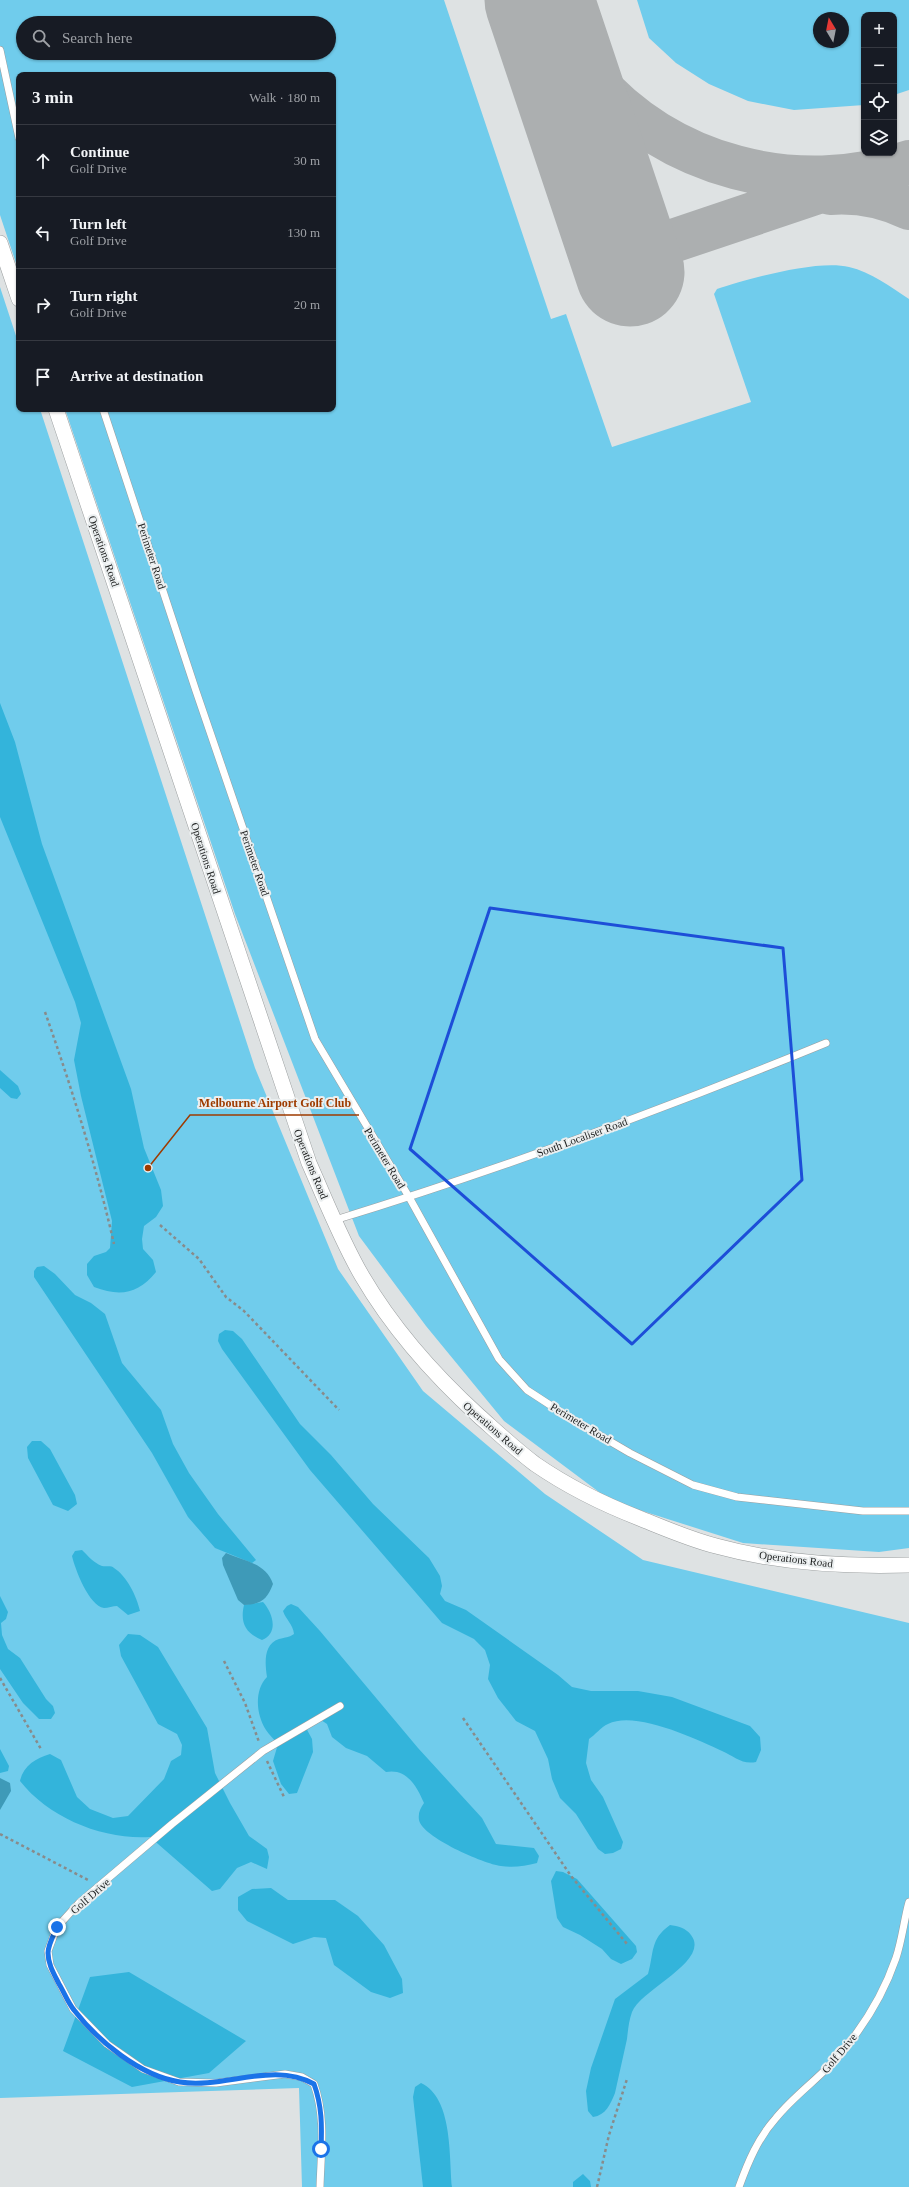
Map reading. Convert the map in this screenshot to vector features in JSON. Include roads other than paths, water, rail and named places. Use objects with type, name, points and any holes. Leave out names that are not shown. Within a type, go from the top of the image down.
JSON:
[{"type":"street","points":[[0,243],[16,291]]},
{"type":"street","name":"Operations Road","points":[[57,412],[274,1063],[309,1163],[362,1276],[389,1316],[420,1357],[451,1390],[506,1440],[535,1464],[572,1487],[619,1510],[670,1531],[716,1546],[770,1558],[827,1564],[909,1565]]},
{"type":"lane","points":[[0,50],[16,124]]},
{"type":"lane","name":"Perimeter Road","points":[[104,412],[196,691],[315,1039],[409,1197],[498,1359],[527,1390],[570,1418],[630,1453],[686,1481],[737,1497],[856,1510],[909,1511]]},
{"type":"lane","name":"South Localiser Road","points":[[335,1220],[409,1197],[705,1092],[826,1043]]},
{"type":"lane","name":"Golf Drive","points":[[320,2187],[323,2118],[320,2099],[314,2084],[302,2077],[285,2074],[216,2083],[180,2082],[143,2069],[107,2044],[73,2009],[50,1965],[48,1951],[57,1927],[79,1903],[100,1887],[172,1824],[263,1751],[340,1706]]},
{"type":"lane","name":"Golf Drive","points":[[740,2187],[750,2158],[772,2123],[846,2048],[882,1993],[897,1957],[909,1902]]},
{"type":"place","name":"Melbourne Airport Golf Club","points":[[148,1168]]}]
